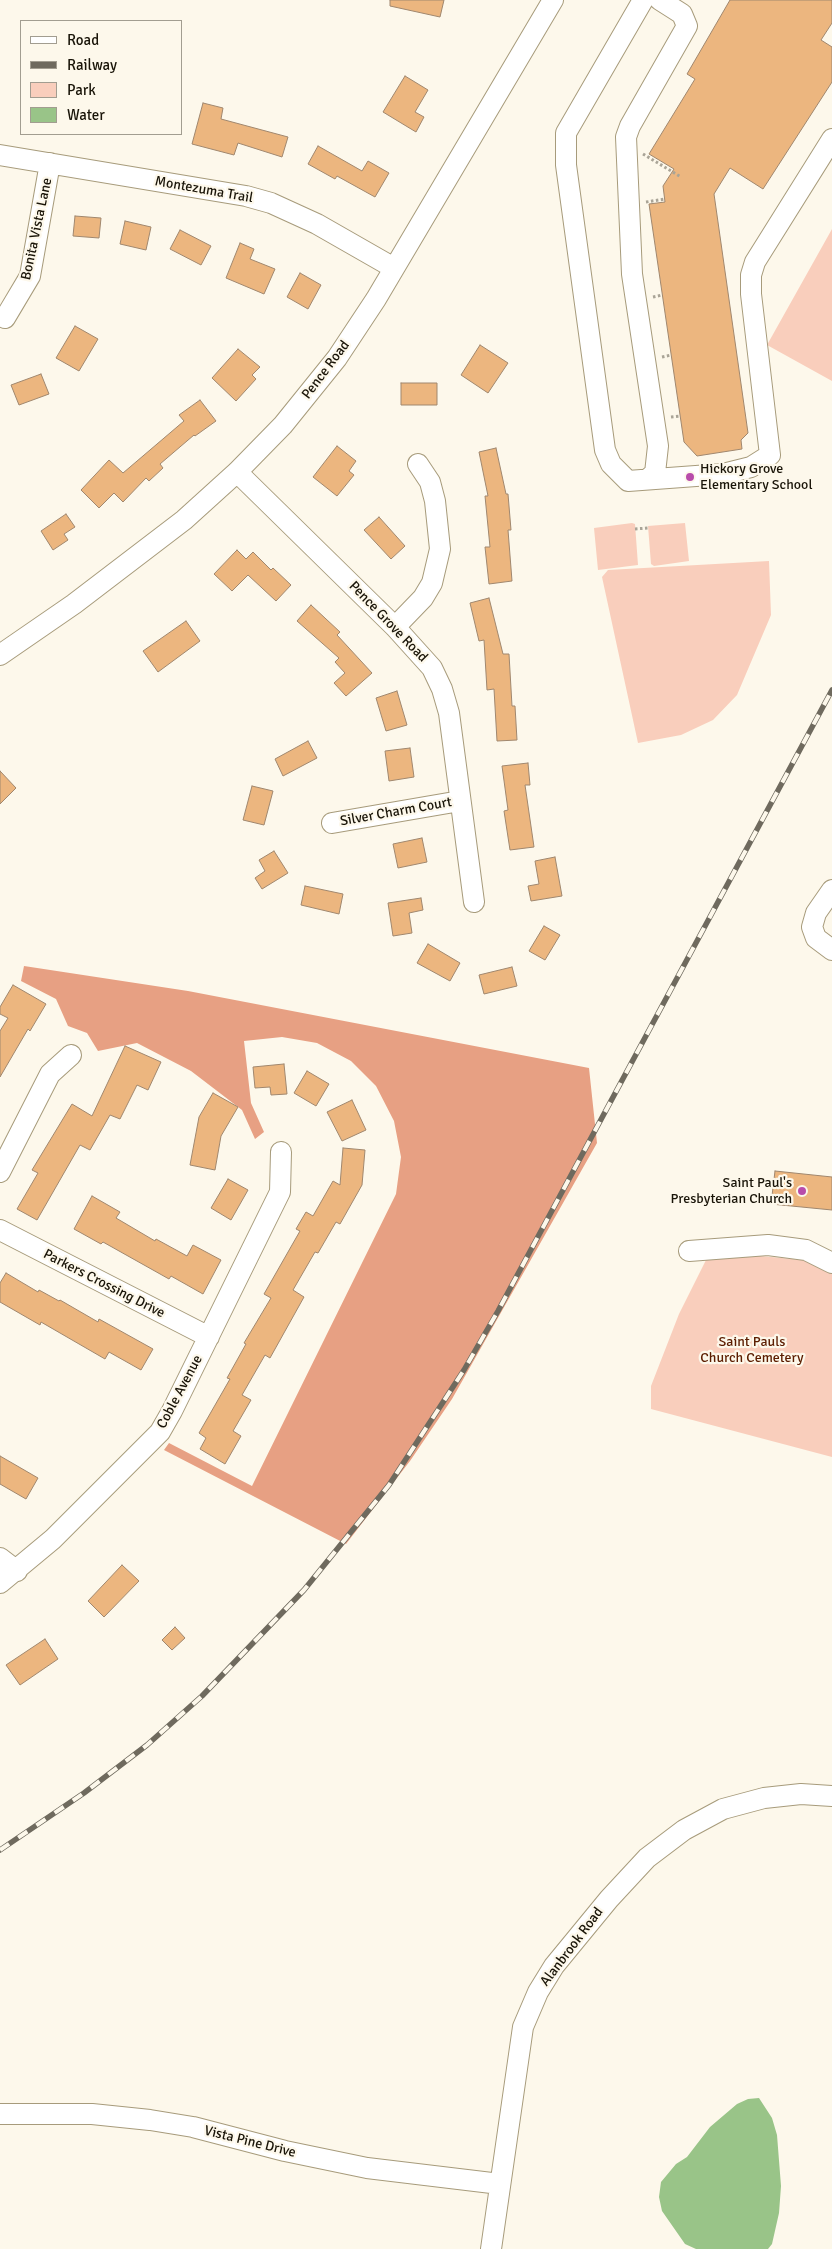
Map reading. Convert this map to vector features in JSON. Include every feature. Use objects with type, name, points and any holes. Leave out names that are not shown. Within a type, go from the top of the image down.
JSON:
[{"type":"street","name":"Pence Road","points":[[0,655],[74,604],[184,520],[237,472],[284,425],[337,358],[376,299],[553,0]]},
{"type":"street","points":[[643,0],[566,133],[566,165],[605,450],[611,464],[628,481],[723,474],[751,467],[770,455],[751,294],[751,275],[756,262],[832,139]]},
{"type":"street","points":[[649,478],[655,473],[658,446],[632,274],[626,137],[630,126],[686,26],[682,14],[660,0]]},
{"type":"street","name":"Montezuma Trail","points":[[0,155],[246,196],[271,203],[317,224],[394,268]]},
{"type":"street","name":"Bonita Vista Lane","points":[[5,318],[30,276],[50,163]]},
{"type":"street","points":[[395,627],[423,598],[432,583],[440,549],[435,501],[430,482],[418,464]]},
{"type":"street","name":"Pence Grove Road","points":[[237,472],[395,627],[432,668],[442,689],[449,712],[474,902]]},
{"type":"street","name":"Silver Charm Court","points":[[332,823],[460,801]]},
{"type":"street","points":[[832,890],[816,913],[812,928],[816,938],[832,950]]},
{"type":"street","points":[[0,1172],[50,1074],[71,1055]]},
{"type":"street","name":"Coble Avenue","points":[[0,1583],[17,1571],[53,1539],[160,1432],[280,1192],[280,1152]]},
{"type":"street","name":"Parkers Crossing Drive","points":[[0,1230],[209,1337]]},
{"type":"street","points":[[689,1251],[768,1245],[806,1250],[832,1263]]},
{"type":"street","points":[[0,1558],[17,1571]]},
{"type":"street","name":"Alanbrook Road","points":[[491,2249],[523,2027],[538,1992],[554,1966],[609,1899],[647,1858],[684,1830],[723,1809],[764,1798],[801,1794],[832,1796]]},
{"type":"street","name":"Vista Pine Drive","points":[[0,2114],[92,2114],[150,2120],[193,2127],[285,2151],[367,2168],[500,2184]]},
{"type":"path","points":[[635,149],[682,177]]},
{"type":"path","points":[[636,203],[665,199]]},
{"type":"path","points":[[635,529],[648,528]]},
{"type":"green space","points":[[832,229],[832,381],[767,345]]},
{"type":"green space","points":[[685,523],[689,561],[654,566],[651,564],[648,526]]},
{"type":"green space","points":[[635,524],[638,565],[598,570],[594,528]]},
{"type":"green space","points":[[769,561],[771,615],[737,695],[713,720],[681,735],[638,743],[602,577],[608,570]]},
{"type":"green space","name":"Saint Pauls Church Cemetery","points":[[740,1254],[813,1261],[832,1270],[832,1457],[651,1409],[651,1386],[679,1314],[706,1260]]},
{"type":"shaded area","points":[[24,966],[188,991],[589,1068],[597,1143],[452,1399],[410,1461],[346,1544],[164,1450],[169,1443],[252,1486],[396,1194],[401,1157],[394,1121],[376,1086],[351,1061],[317,1043],[282,1037],[244,1041],[251,1103],[264,1132],[255,1139],[242,1110],[191,1071],[137,1043],[98,1051],[87,1033],[68,1026],[56,999],[21,981]]},
{"type":"water","points":[[759,2098],[772,2118],[777,2135],[781,2186],[779,2213],[772,2244],[768,2249],[696,2249],[685,2244],[662,2211],[659,2197],[661,2182],[676,2164],[687,2157],[710,2127],[737,2104],[748,2099]]},
{"type":"building","points":[[390,0],[444,0],[440,17],[390,6]]},
{"type":"building","name":"Hickory Grove Elementary School","points":[[730,0],[832,0],[832,23],[821,40],[832,47],[832,82],[763,189],[730,168],[714,194],[748,433],[741,440],[742,449],[697,456],[684,442],[649,204],[665,202],[663,186],[674,169],[649,154],[695,79],[687,74]]},
{"type":"building","points":[[405,76],[428,90],[415,112],[424,117],[416,132],[383,112]]},
{"type":"building","points":[[203,103],[223,108],[221,119],[288,137],[282,157],[238,143],[234,155],[192,144]]},
{"type":"building","points":[[318,146],[362,171],[368,161],[389,173],[375,197],[337,176],[335,179],[308,164]]},
{"type":"building","points":[[75,216],[101,218],[99,238],[73,236]]},
{"type":"building","points":[[125,221],[151,227],[146,250],[120,244]]},
{"type":"building","points":[[180,230],[211,246],[201,265],[170,249]]},
{"type":"building","points":[[240,243],[254,249],[250,259],[275,269],[264,294],[226,278]]},
{"type":"building","points":[[300,273],[321,285],[308,309],[287,297]]},
{"type":"building","points":[[75,326],[98,339],[79,371],[56,358]]},
{"type":"building","points":[[480,345],[508,363],[488,393],[461,375]]},
{"type":"building","points":[[238,349],[260,367],[252,375],[256,379],[236,401],[212,378]]},
{"type":"building","points":[[41,374],[49,394],[19,405],[11,385]]},
{"type":"building","points":[[401,383],[437,383],[437,405],[401,405]]},
{"type":"building","points":[[200,400],[216,421],[194,435],[160,464],[163,468],[149,481],[146,478],[123,502],[114,493],[99,508],[81,490],[109,460],[123,473],[184,421],[179,415]]},
{"type":"building","points":[[337,446],[356,461],[349,471],[354,475],[337,496],[313,477]]},
{"type":"building","points":[[496,448],[506,494],[508,494],[511,530],[508,530],[512,581],[489,584],[485,547],[490,547],[485,496],[488,496],[479,452]]},
{"type":"building","points":[[66,514],[75,527],[64,534],[68,540],[53,550],[41,531]]},
{"type":"building","points":[[379,517],[405,546],[391,559],[364,530]]},
{"type":"building","points":[[237,550],[246,559],[253,552],[271,570],[273,568],[291,585],[276,601],[248,575],[232,591],[214,574]]},
{"type":"building","points":[[489,598],[503,654],[509,654],[512,706],[515,706],[517,740],[497,741],[494,689],[487,690],[484,640],[479,641],[470,603]]},
{"type":"building","points":[[311,605],[340,632],[337,635],[372,673],[346,696],[334,683],[345,673],[335,662],[339,658],[297,621]]},
{"type":"building","points":[[186,621],[200,641],[158,672],[143,651]]},
{"type":"building","points":[[397,691],[407,725],[386,731],[376,698]]},
{"type":"building","points":[[308,741],[317,758],[283,776],[275,759]]},
{"type":"building","points":[[410,748],[414,777],[389,781],[385,751]]},
{"type":"building","points":[[528,763],[530,785],[525,785],[534,847],[510,850],[504,811],[508,810],[502,766]]},
{"type":"building","points":[[0,771],[16,788],[0,804]]},
{"type":"building","points":[[252,786],[273,791],[264,825],[243,820]]},
{"type":"building","points":[[422,838],[427,862],[398,868],[393,844]]},
{"type":"building","points":[[274,851],[288,873],[262,889],[255,878],[265,871],[259,860]]},
{"type":"building","points":[[555,857],[562,896],[531,901],[528,886],[539,884],[535,861]]},
{"type":"building","points":[[305,886],[343,894],[339,914],[301,905]]},
{"type":"building","points":[[421,898],[423,910],[409,913],[412,933],[393,936],[388,903]]},
{"type":"building","points":[[544,926],[560,935],[545,960],[529,951]]},
{"type":"building","points":[[428,944],[460,963],[450,981],[417,963]]},
{"type":"building","points":[[512,967],[517,986],[484,994],[479,975]]},
{"type":"building","points":[[13,985],[46,1004],[30,1031],[28,1029],[0,1077],[0,1031],[8,1018],[0,1014],[0,1007]]},
{"type":"building","points":[[125,1046],[161,1062],[148,1090],[137,1085],[120,1119],[110,1115],[90,1150],[80,1145],[37,1220],[17,1209],[38,1173],[32,1170],[72,1104],[92,1116]]},
{"type":"building","points":[[284,1064],[287,1094],[271,1095],[270,1087],[255,1088],[253,1067]]},
{"type":"building","points":[[307,1071],[329,1084],[316,1106],[294,1093]]},
{"type":"building","points":[[213,1093],[238,1107],[221,1136],[215,1170],[190,1165],[199,1117]]},
{"type":"building","points":[[352,1100],[366,1130],[342,1141],[327,1112]]},
{"type":"building","points":[[343,1148],[365,1150],[362,1185],[340,1224],[336,1222],[318,1253],[315,1252],[293,1290],[304,1297],[270,1358],[265,1355],[242,1395],[251,1400],[233,1431],[241,1436],[225,1464],[200,1449],[206,1438],[199,1433],[230,1379],[227,1378],[246,1344],[244,1343],[271,1298],[264,1294],[300,1231],[296,1229],[306,1212],[313,1216],[333,1181],[340,1185]]},
{"type":"building","name":"Saint Paul's Presbyterian Church","points":[[775,1171],[832,1177],[832,1210],[771,1204]]},
{"type":"building","points":[[228,1179],[248,1190],[231,1220],[211,1208]]},
{"type":"building","points":[[92,1196],[120,1212],[116,1218],[155,1241],[156,1239],[187,1256],[193,1245],[221,1260],[203,1294],[171,1276],[169,1279],[103,1242],[101,1244],[74,1229]]},
{"type":"building","points":[[6,1273],[38,1292],[39,1290],[60,1300],[98,1322],[99,1319],[153,1349],[141,1370],[109,1352],[105,1359],[41,1322],[40,1325],[0,1302],[0,1283]]},
{"type":"building","points":[[0,1456],[38,1478],[26,1499],[0,1484]]},
{"type":"building","points":[[122,1565],[139,1581],[104,1617],[88,1601]]},
{"type":"building","points":[[175,1627],[185,1638],[172,1650],[162,1640]]},
{"type":"building","points":[[45,1639],[58,1659],[20,1685],[6,1665]]},
{"type":"railway","points":[[0,1850],[84,1793],[147,1745],[202,1696],[304,1590],[389,1485],[464,1370],[498,1311],[832,690]]},
{"type":"place","name":"Hickory Grove Elementary School","points":[[690,477]]},
{"type":"place","name":"Saint Paul's Presbyterian Church","points":[[802,1191]]}]
